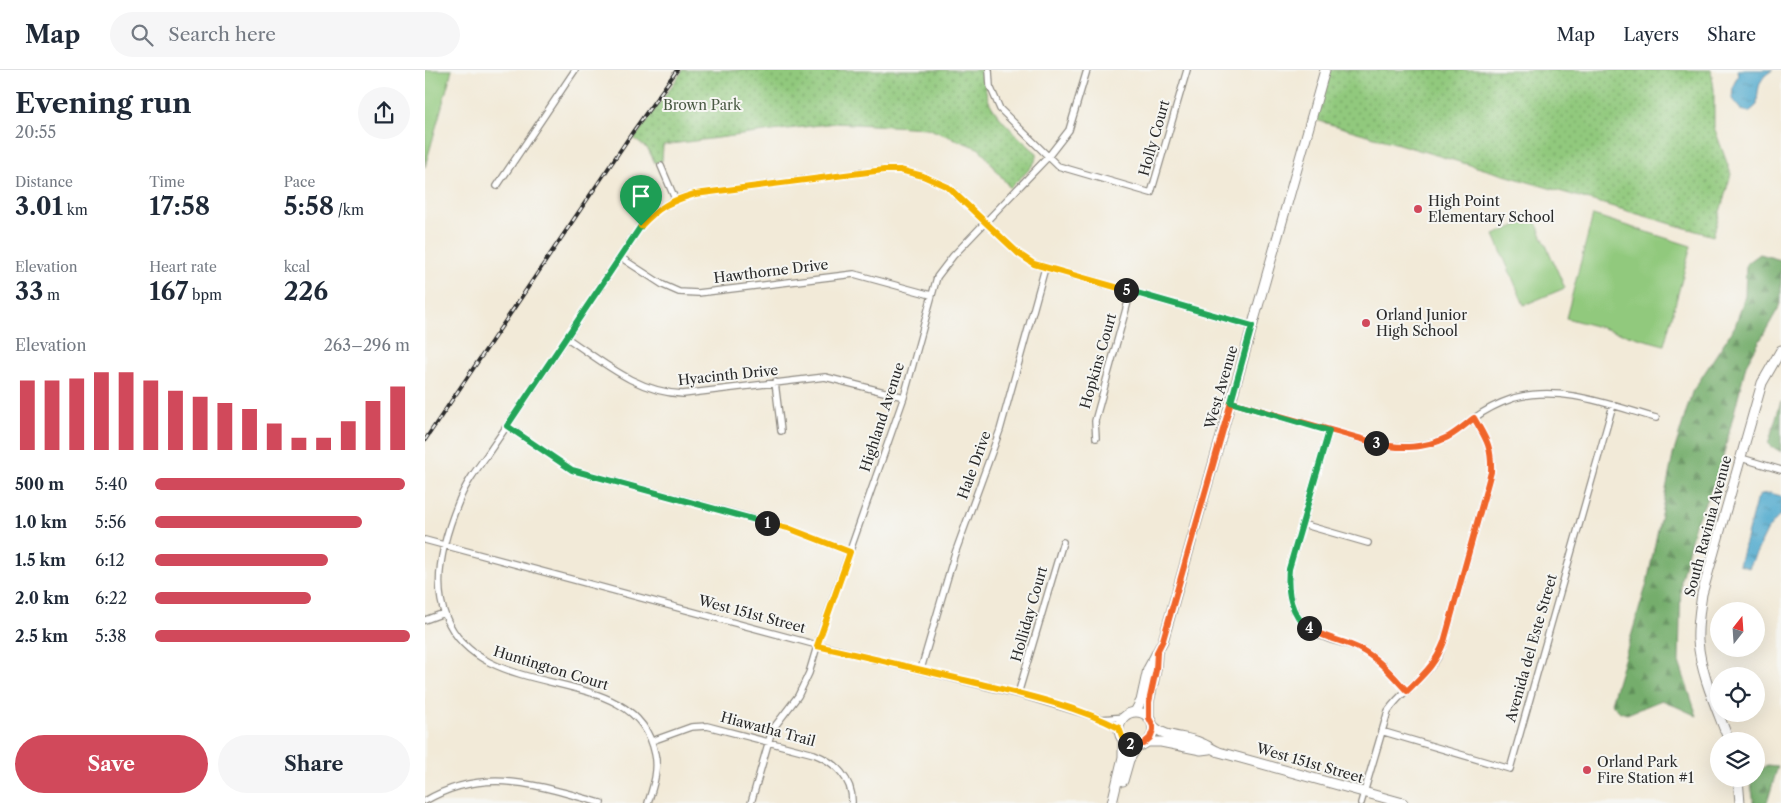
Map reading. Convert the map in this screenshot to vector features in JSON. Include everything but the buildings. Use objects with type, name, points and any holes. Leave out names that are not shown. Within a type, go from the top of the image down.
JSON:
[{"type":"street","points":[[989,70],[990,86],[1000,109],[1048,157]]},
{"type":"street","name":"Highland Avenue","points":[[751,803],[767,742],[775,723],[788,710],[809,673],[904,397],[937,277],[944,266],[1048,157],[1069,130],[1087,70]]},
{"type":"street","name":"Holly Court","points":[[1048,157],[1058,166],[1151,193],[1187,70]]},
{"type":"street","name":"West Avenue","points":[[1135,712],[1141,701],[1148,670],[1165,635],[1325,70]]},
{"type":"street","points":[[497,186],[574,71]]},
{"type":"street","points":[[661,166],[675,199]]},
{"type":"street","name":"Huntington Court","points":[[649,803],[656,766],[655,754],[652,741],[642,723],[620,704],[600,696],[503,669],[477,656],[460,642],[449,624],[444,613],[439,578],[445,545],[455,511],[464,490],[641,226],[654,212],[675,199],[704,193],[884,170],[900,170],[923,176],[948,187],[1027,260],[1045,268],[1252,326]]},
{"type":"street","name":"Hawthorne Drive","points":[[620,257],[663,285],[679,292],[698,293],[854,274],[931,295]]},
{"type":"street","name":"Hale Drive","points":[[921,670],[954,556],[1000,430],[1045,268]]},
{"type":"street","name":"Hopkins Court","points":[[1096,438],[1095,421],[1131,291]]},
{"type":"street","name":"Hyacinth Drive","points":[[567,338],[632,381],[657,391],[683,394],[825,377],[904,397]]},
{"type":"street","name":"South Ravinia Avenue","points":[[1726,732],[1705,678],[1700,657],[1698,639],[1702,594],[1762,383],[1781,350]]},
{"type":"street","points":[[775,382],[781,431]]},
{"type":"street","points":[[1231,402],[1385,446],[1404,448],[1423,446],[1450,436],[1474,418],[1493,407],[1513,399],[1537,394],[1559,394],[1586,398],[1656,418]]},
{"type":"street","name":"Avenida del Este Street","points":[[1381,731],[1510,769],[1613,405]]},
{"type":"street","points":[[1361,803],[1388,711],[1395,700],[1427,671],[1437,658],[1444,642],[1491,472],[1489,443],[1474,418]]},
{"type":"street","points":[[507,426],[572,470],[788,528],[850,552]]},
{"type":"street","points":[[1329,431],[1289,569],[1287,585],[1289,597],[1294,610],[1304,625],[1315,633],[1358,648],[1372,656],[1407,691]]},
{"type":"street","points":[[1741,458],[1781,470]]},
{"type":"street","points":[[1302,524],[1368,543]]},
{"type":"street","name":"West 151st Street","points":[[425,540],[817,646],[1018,694],[1102,719],[1119,728]]},
{"type":"street","name":"Holliday Court","points":[[1018,694],[1063,542]]},
{"type":"street","points":[[425,620],[444,613]]},
{"type":"street","name":"West Avenue","points":[[1151,722],[1149,702],[1156,670],[1157,652]]},
{"type":"street","points":[[1112,803],[1123,757],[1123,739],[1119,728],[1124,717],[1135,712],[1145,714],[1151,722],[1152,735],[1129,760],[1117,803]]},
{"type":"street","name":"West 151st Street","points":[[1102,719],[1124,717]]},
{"type":"street","name":"West 151st Street","points":[[1151,722],[1163,733],[1202,743],[1209,748],[1403,803]]},
{"type":"street","name":"Hiawatha Trail","points":[[652,741],[691,727],[707,726],[814,754],[828,759],[837,767],[847,780],[852,794],[852,803]]},
{"type":"street","points":[[1123,739],[1132,745],[1142,744]]},
{"type":"street","name":"West 151st Street","points":[[1142,744],[1161,742],[1201,750],[1209,748]]},
{"type":"street","points":[[425,801],[472,783],[500,781],[530,783],[601,803]]},
{"type":"street","points":[[1738,787],[1739,803]]},
{"type":"green space","points":[[425,70],[452,70],[425,167]]},
{"type":"green space","name":"Brown Park","points":[[683,70],[984,70],[986,89],[992,107],[1010,129],[1037,153],[1037,157],[1031,167],[1010,188],[980,149],[927,128],[835,123],[663,145],[662,161],[655,163],[648,149],[634,139]]},
{"type":"green space","points":[[1329,70],[1711,70],[1714,89],[1714,127],[1731,174],[1713,236],[1316,120]]},
{"type":"green space","points":[[1593,215],[1691,246],[1664,345],[1566,318]]},
{"type":"green space","points":[[1534,218],[1565,288],[1524,305],[1494,235]]},
{"type":"green space","points":[[1760,254],[1781,260],[1781,300],[1778,309],[1746,365],[1719,473],[1695,524],[1681,579],[1679,662],[1697,716],[1662,700],[1627,714],[1620,712],[1611,703],[1647,583],[1673,455],[1692,392],[1735,326],[1745,296],[1746,264]]},
{"type":"green space","points":[[1781,401],[1781,452],[1768,444]]},
{"type":"green space","points":[[1765,766],[1778,766],[1767,803],[1753,803],[1751,787],[1765,787]]},
{"type":"water","points":[[1737,70],[1773,70],[1762,80],[1757,105],[1749,112],[1741,110],[1732,99],[1733,86],[1738,75]]},
{"type":"water","points":[[1770,493],[1781,496],[1781,514],[1768,529],[1749,568],[1739,565],[1756,501],[1761,494]]},
{"type":"railway","points":[[425,440],[632,133],[677,70]]},
{"type":"place","name":"High Point Elementary School","points":[[1418,209]]},
{"type":"place","name":"Orland Junior High School","points":[[1366,323]]},
{"type":"place","name":"Orland Park Fire Station #1","points":[[1587,770]]},
{"type":"route","points":[[641,226],[507,426],[572,470],[788,528],[850,552],[817,646],[921,670],[1065,707],[1102,719],[1119,728],[1120,734],[1127,743],[1138,745],[1147,742],[1153,730],[1149,718],[1149,702],[1156,670],[1157,652],[1163,640],[1231,402],[1329,431],[1385,446],[1404,448],[1423,446],[1450,436],[1474,418],[1489,443],[1491,472],[1444,642],[1437,658],[1407,691],[1372,656],[1358,648],[1315,633],[1304,625],[1294,610],[1287,585],[1289,569],[1329,431],[1280,416],[1231,402],[1252,326],[1034,264],[1019,254],[948,187],[923,176],[900,170],[884,170],[695,194],[675,199],[654,212],[641,226]]}]
